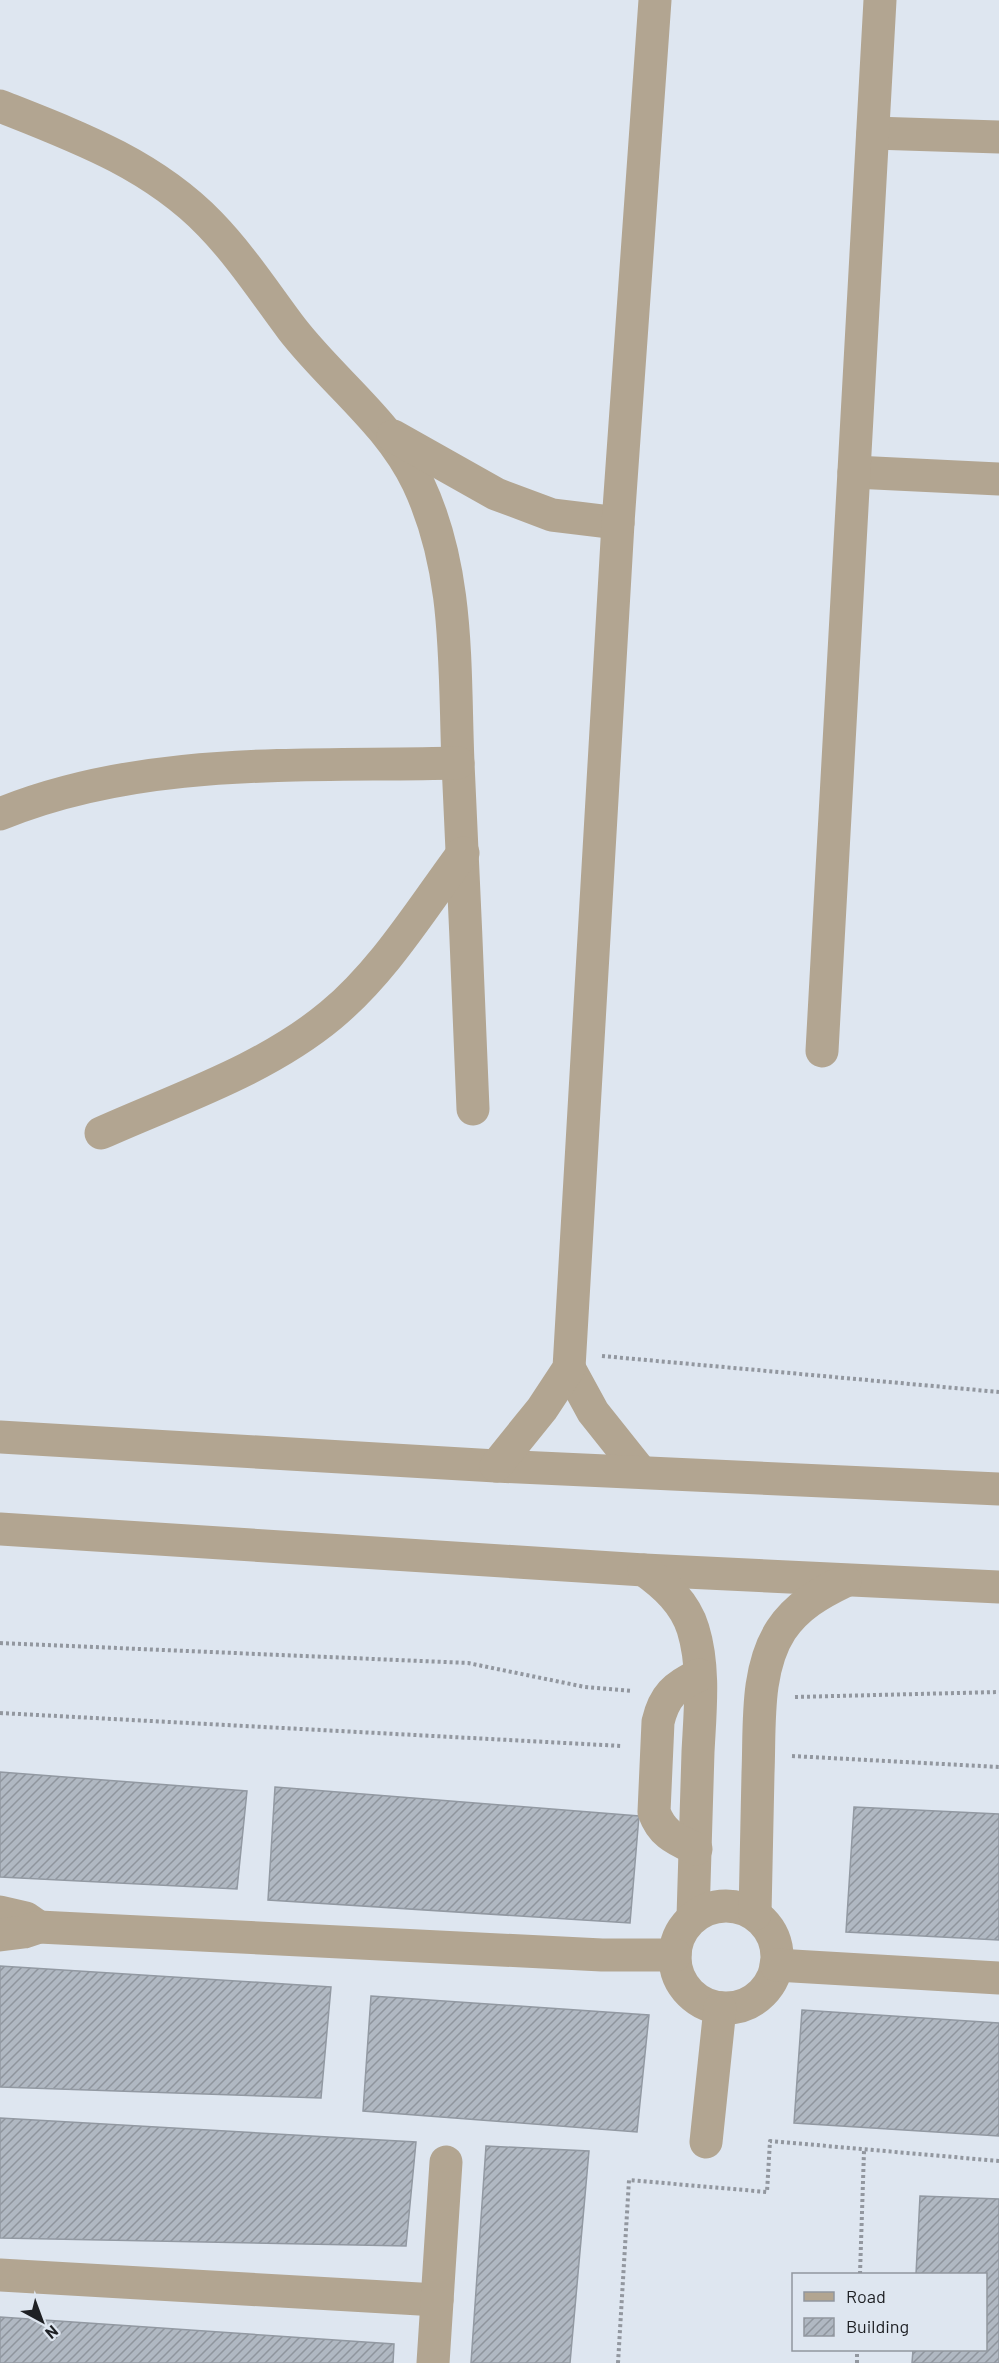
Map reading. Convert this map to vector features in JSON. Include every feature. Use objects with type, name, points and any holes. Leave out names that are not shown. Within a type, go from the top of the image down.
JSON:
[{"type":"street","points":[[496,1466],[538,1415],[569,1361],[618,523],[655,0]]},
{"type":"street","points":[[822,1051],[880,0]]},
{"type":"street","points":[[0,106],[108,150],[177,195],[208,222],[236,253],[293,330],[383,430],[405,458],[418,483],[435,526],[445,561],[453,616],[473,1109]]},
{"type":"street","points":[[873,133],[999,137]]},
{"type":"street","points":[[383,430],[496,494],[552,515],[618,523]]},
{"type":"street","points":[[854,472],[999,479]]},
{"type":"street","points":[[0,814],[67,790],[125,778],[183,770],[458,763]]},
{"type":"street","points":[[101,1133],[255,1066],[296,1042],[332,1014],[372,973],[463,853]]},
{"type":"street","points":[[569,1361],[593,1412],[640,1471]]},
{"type":"street","points":[[0,1437],[496,1466],[999,1489]]},
{"type":"street","points":[[0,1529],[644,1570],[999,1587]]},
{"type":"street","points":[[0,1550],[32,1531]]},
{"type":"street","points":[[644,1570],[664,1585],[681,1604],[693,1627],[698,1652],[693,1917]]},
{"type":"street","points":[[755,1914],[761,1698],[769,1654],[781,1630],[806,1603],[821,1592],[846,1581]]},
{"type":"street","points":[[696,1849],[666,1834],[658,1825],[654,1812],[658,1722],[668,1694],[678,1685],[699,1676]]},
{"type":"street","points":[[735,1906],[755,1914],[769,1928],[776,1946],[776,1965],[770,1983],[757,1998],[739,2006],[720,2008],[702,2002],[687,1990],[678,1974],[675,1955],[680,1934],[693,1917],[713,1907],[735,1906]]},
{"type":"street","points":[[0,1912],[26,1918],[39,1927]]},
{"type":"street","points":[[0,1935],[24,1932],[39,1927],[602,1955],[675,1955]]},
{"type":"street","points":[[776,1965],[999,1978]]},
{"type":"street","points":[[706,2142],[720,2008]]},
{"type":"street","points":[[433,2363],[446,2162]]},
{"type":"street","points":[[0,2275],[437,2300]]},
{"type":"path","points":[[569,1361],[999,1392]]},
{"type":"path","points":[[0,1643],[468,1663],[585,1687],[668,1694]]},
{"type":"path","points":[[761,1698],[999,1692]]},
{"type":"path","points":[[0,1713],[656,1747]]},
{"type":"path","points":[[759,1754],[999,1767]]},
{"type":"path","points":[[618,2363],[629,2180],[767,2192],[770,2141],[999,2161]]},
{"type":"path","points":[[860,2273],[864,2151]]},
{"type":"building","points":[[0,1772],[247,1791],[237,1889],[0,1877]]},
{"type":"building","points":[[275,1787],[639,1816],[630,1923],[268,1900]]},
{"type":"building","points":[[854,1807],[999,1814],[999,1940],[846,1932]]},
{"type":"building","points":[[0,1966],[331,1987],[321,2098],[0,2087]]},
{"type":"building","points":[[371,1996],[649,2015],[637,2132],[363,2111]]},
{"type":"building","points":[[802,2010],[999,2023],[999,2136],[794,2123]]},
{"type":"building","points":[[0,2118],[416,2142],[406,2246],[0,2238]]},
{"type":"building","points":[[486,2146],[589,2151],[570,2363],[471,2363]]},
{"type":"building","points":[[920,2196],[999,2199],[999,2363],[912,2363],[913,2351],[987,2351],[987,2273],[916,2273]]},
{"type":"building","points":[[0,2317],[394,2344],[393,2363],[0,2363]]}]
